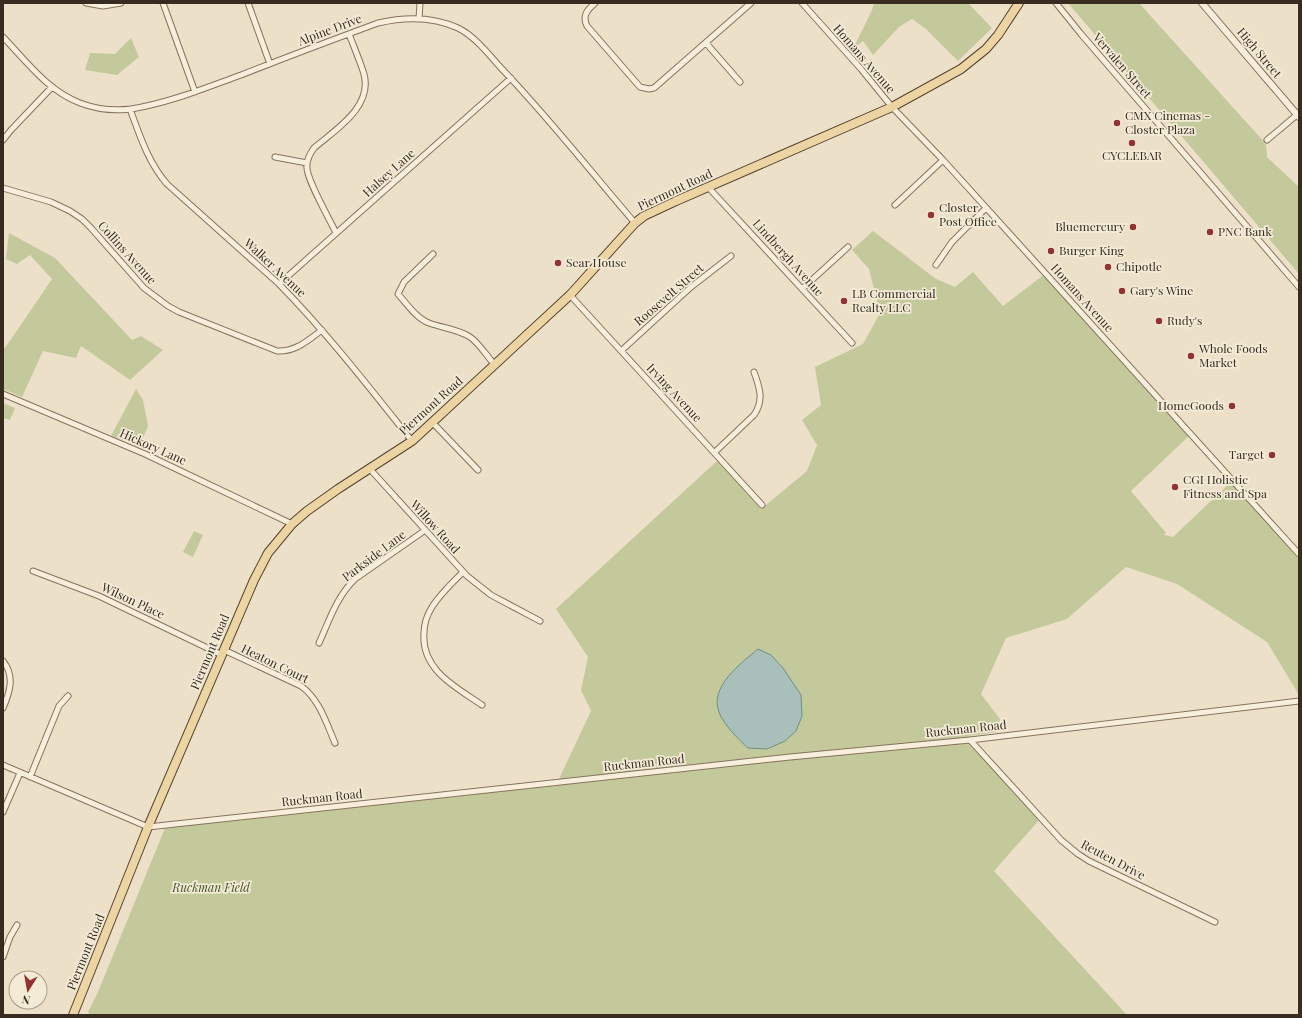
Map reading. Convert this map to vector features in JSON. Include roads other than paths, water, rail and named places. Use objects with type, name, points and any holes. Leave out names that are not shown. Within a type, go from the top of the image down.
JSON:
[{"type":"main road","name":"Piermont Road","points":[[75,1014],[148,827],[259,569],[279,539],[292,524],[307,511],[369,468],[412,441],[570,295],[635,223],[644,216],[659,208],[892,107],[954,73],[975,59],[998,35],[1019,4]]},
{"type":"street","points":[[86,3],[103,6],[121,3]]},
{"type":"street","points":[[163,3],[195,92]]},
{"type":"street","points":[[248,3],[270,64]]},
{"type":"street","points":[[419,19],[420,3]]},
{"type":"street","points":[[595,3],[586,12],[584,17],[587,26],[637,84],[644,89],[654,88],[751,3]]},
{"type":"street","name":"Homans Avenue","points":[[802,3],[861,69],[892,107],[943,160],[1299,554]]},
{"type":"street","name":"Vervalen Street","points":[[1056,3],[1085,40],[1299,287]]},
{"type":"street","name":"High Street","points":[[1202,3],[1298,115]]},
{"type":"street","name":"Alpine Drive","points":[[3,37],[52,88],[67,97],[92,107],[105,109],[130,109],[159,103],[195,92],[378,23],[392,20],[419,19],[446,24],[467,33],[475,40],[511,78],[635,223]]},
{"type":"street","points":[[336,233],[308,175],[307,163],[314,148],[352,114],[360,105],[363,98],[365,90],[364,74],[348,34]]},
{"type":"street","points":[[706,43],[740,82]]},
{"type":"street","name":"Halsey Lane","points":[[280,284],[511,78]]},
{"type":"street","points":[[3,140],[52,88]]},
{"type":"street","name":"Walker Avenue","points":[[130,109],[148,157],[158,174],[167,184],[280,284],[322,330],[412,441]]},
{"type":"street","points":[[1267,140],[1298,115]]},
{"type":"street","points":[[275,157],[307,163]]},
{"type":"street","points":[[895,205],[943,160]]},
{"type":"street","name":"Lindbergh Avenue","points":[[708,187],[852,344]]},
{"type":"street","name":"Collins Avenue","points":[[3,188],[51,202],[70,211],[91,228],[144,288],[155,298],[180,312],[277,351],[291,351],[298,348],[322,330]]},
{"type":"street","points":[[936,265],[952,242],[986,208]]},
{"type":"street","points":[[802,289],[848,247]]},
{"type":"street","points":[[433,254],[404,282],[398,294],[423,320],[471,337],[494,364]]},
{"type":"street","name":"Roosevelt Street","points":[[621,351],[691,287],[732,256]]},
{"type":"street","name":"Irving Avenue","points":[[570,295],[762,505]]},
{"type":"street","points":[[715,452],[754,415],[759,408],[760,388],[754,372]]},
{"type":"street","name":"Hickory Lane","points":[[3,394],[145,454],[292,524]]},
{"type":"street","points":[[432,422],[478,470]]},
{"type":"street","name":"Willow Road","points":[[369,468],[463,572],[491,595],[540,621]]},
{"type":"street","name":"Parkside Lane","points":[[319,643],[339,599],[349,585],[355,579],[424,530]]},
{"type":"street","name":"Wilson Place","points":[[33,571],[99,596],[223,652]]},
{"type":"street","points":[[463,572],[431,608],[424,626],[423,636],[430,661],[438,673],[482,705]]},
{"type":"street","name":"Heaton Court","points":[[223,652],[301,686],[308,691],[319,706],[335,743]]},
{"type":"street","points":[[3,661],[9,671],[11,685],[10,692],[3,708]]},
{"type":"street","points":[[30,777],[59,706],[68,696]]},
{"type":"street","name":"Ruckman Road","points":[[3,765],[148,827],[790,757],[970,740],[1299,701]]},
{"type":"street","name":"Reuten Drive","points":[[970,740],[1061,840],[1078,854],[1089,861],[1215,922]]},
{"type":"street","points":[[3,812],[20,773]]},
{"type":"street","points":[[3,958],[10,937],[18,925]]},
{"type":"water","points":[[758,649],[771,655],[783,668],[801,695],[802,716],[796,731],[785,741],[767,749],[748,748],[744,745],[724,722],[719,712],[717,703],[718,694],[728,676]]},
{"type":"place","name":"CMX Cinemas - Closter Plaza","points":[[1117,123]]},
{"type":"place","name":"CYCLEBAR","points":[[1132,143]]},
{"type":"place","name":"Closter Post Office","points":[[931,215]]},
{"type":"place","name":"Bluemercury","points":[[1133,227]]},
{"type":"place","name":"PNC Bank","points":[[1210,232]]},
{"type":"place","name":"Burger King","points":[[1051,251]]},
{"type":"place","name":"Sear House","points":[[558,263]]},
{"type":"place","name":"Chipotle","points":[[1108,267]]},
{"type":"place","name":"Gary's Wine","points":[[1122,291]]},
{"type":"place","name":"LB Commercial Realty LLC","points":[[844,301]]},
{"type":"place","name":"Rudy's","points":[[1159,321]]},
{"type":"place","name":"Whole Foods Market","points":[[1191,356]]},
{"type":"place","name":"HomeGoods","points":[[1232,406]]},
{"type":"place","name":"Target","points":[[1272,455]]},
{"type":"place","name":"CGI Holistic Fitness and Spa","points":[[1175,487]]},
{"type":"park label","name":"Ruckman Field","points":[[211,888]]}]
